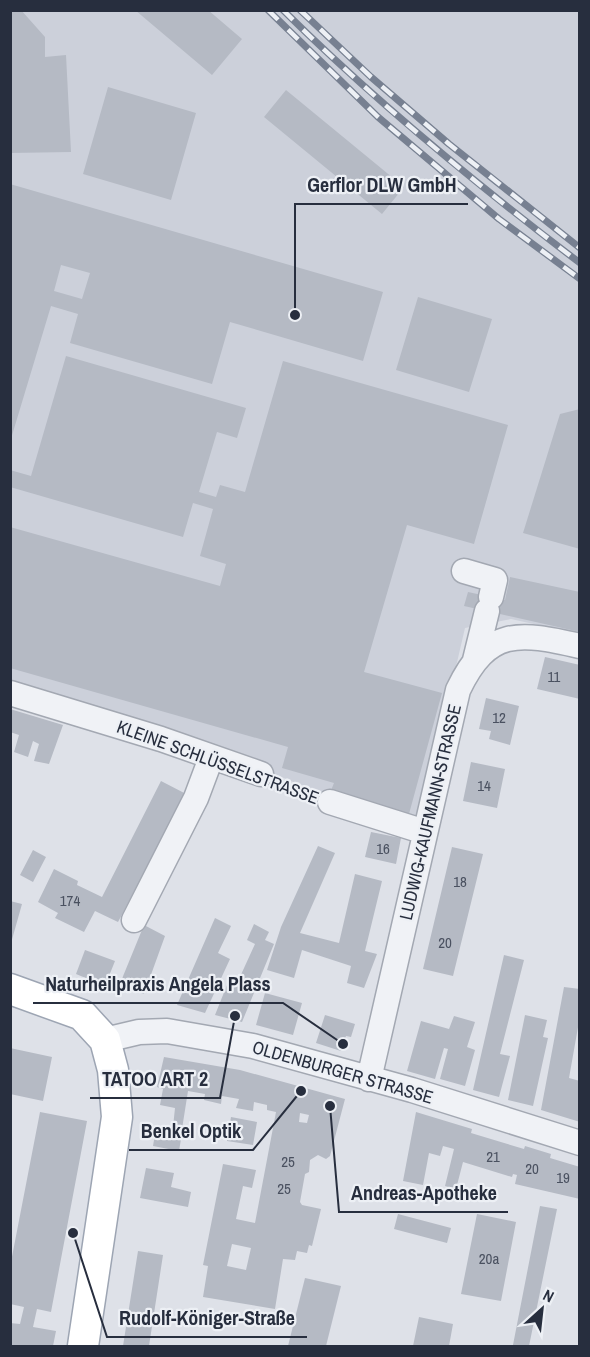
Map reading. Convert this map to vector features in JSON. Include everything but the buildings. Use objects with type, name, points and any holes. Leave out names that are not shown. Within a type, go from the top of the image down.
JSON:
[{"type":"main road","points":[[10,989],[82,1015],[105,1040],[113,1070],[117,1117],[83,1347]]},
{"type":"street","points":[[464,571],[495,580],[475,660]]},
{"type":"street","name":"LUDWIG-KAUFMANN-STRASSE","points":[[369,1079],[458,690],[475,660],[489,645],[510,638],[537,636],[579,645]]},
{"type":"street","name":"KLEINE SCHLÜSSELSTRASSE","points":[[10,693],[161,739],[261,774]]},
{"type":"street","points":[[134,920],[196,798],[211,758]]},
{"type":"street","name":"KLEINE SCHLÜSSELSTRASSE","points":[[330,802],[425,832]]},
{"type":"street","name":"OLDENBURGER STRASSE","points":[[105,1040],[139,1032],[189,1033],[253,1046],[579,1143]]},
{"type":"path","name":"KLEINE SCHLÜSSELSTRASSE","points":[[261,774],[330,802]]},
{"type":"shaded area","points":[[11,11],[579,11],[579,634],[511,619],[465,628],[420,821],[328,797],[263,769],[11,687]]},
{"type":"railway","points":[[268,10],[378,117],[499,219],[580,279]]},
{"type":"railway","points":[[283,10],[427,141],[580,263]]},
{"type":"railway","points":[[300,10],[371,77],[449,144],[580,248]]},
{"type":"place","name":"Gerflor DLW GmbH","points":[[295,315]]},
{"type":"place","name":"TATOO ART 2","points":[[235,1016]]},
{"type":"place","name":"Naturheilpraxis Angela Plass","points":[[343,1044]]},
{"type":"place","name":"Benkel Optik","points":[[301,1091]]},
{"type":"place","name":"Andreas-Apotheke","points":[[330,1106]]},
{"type":"place","name":"Rudolf-Königer-Straße","points":[[73,1233]]}]
